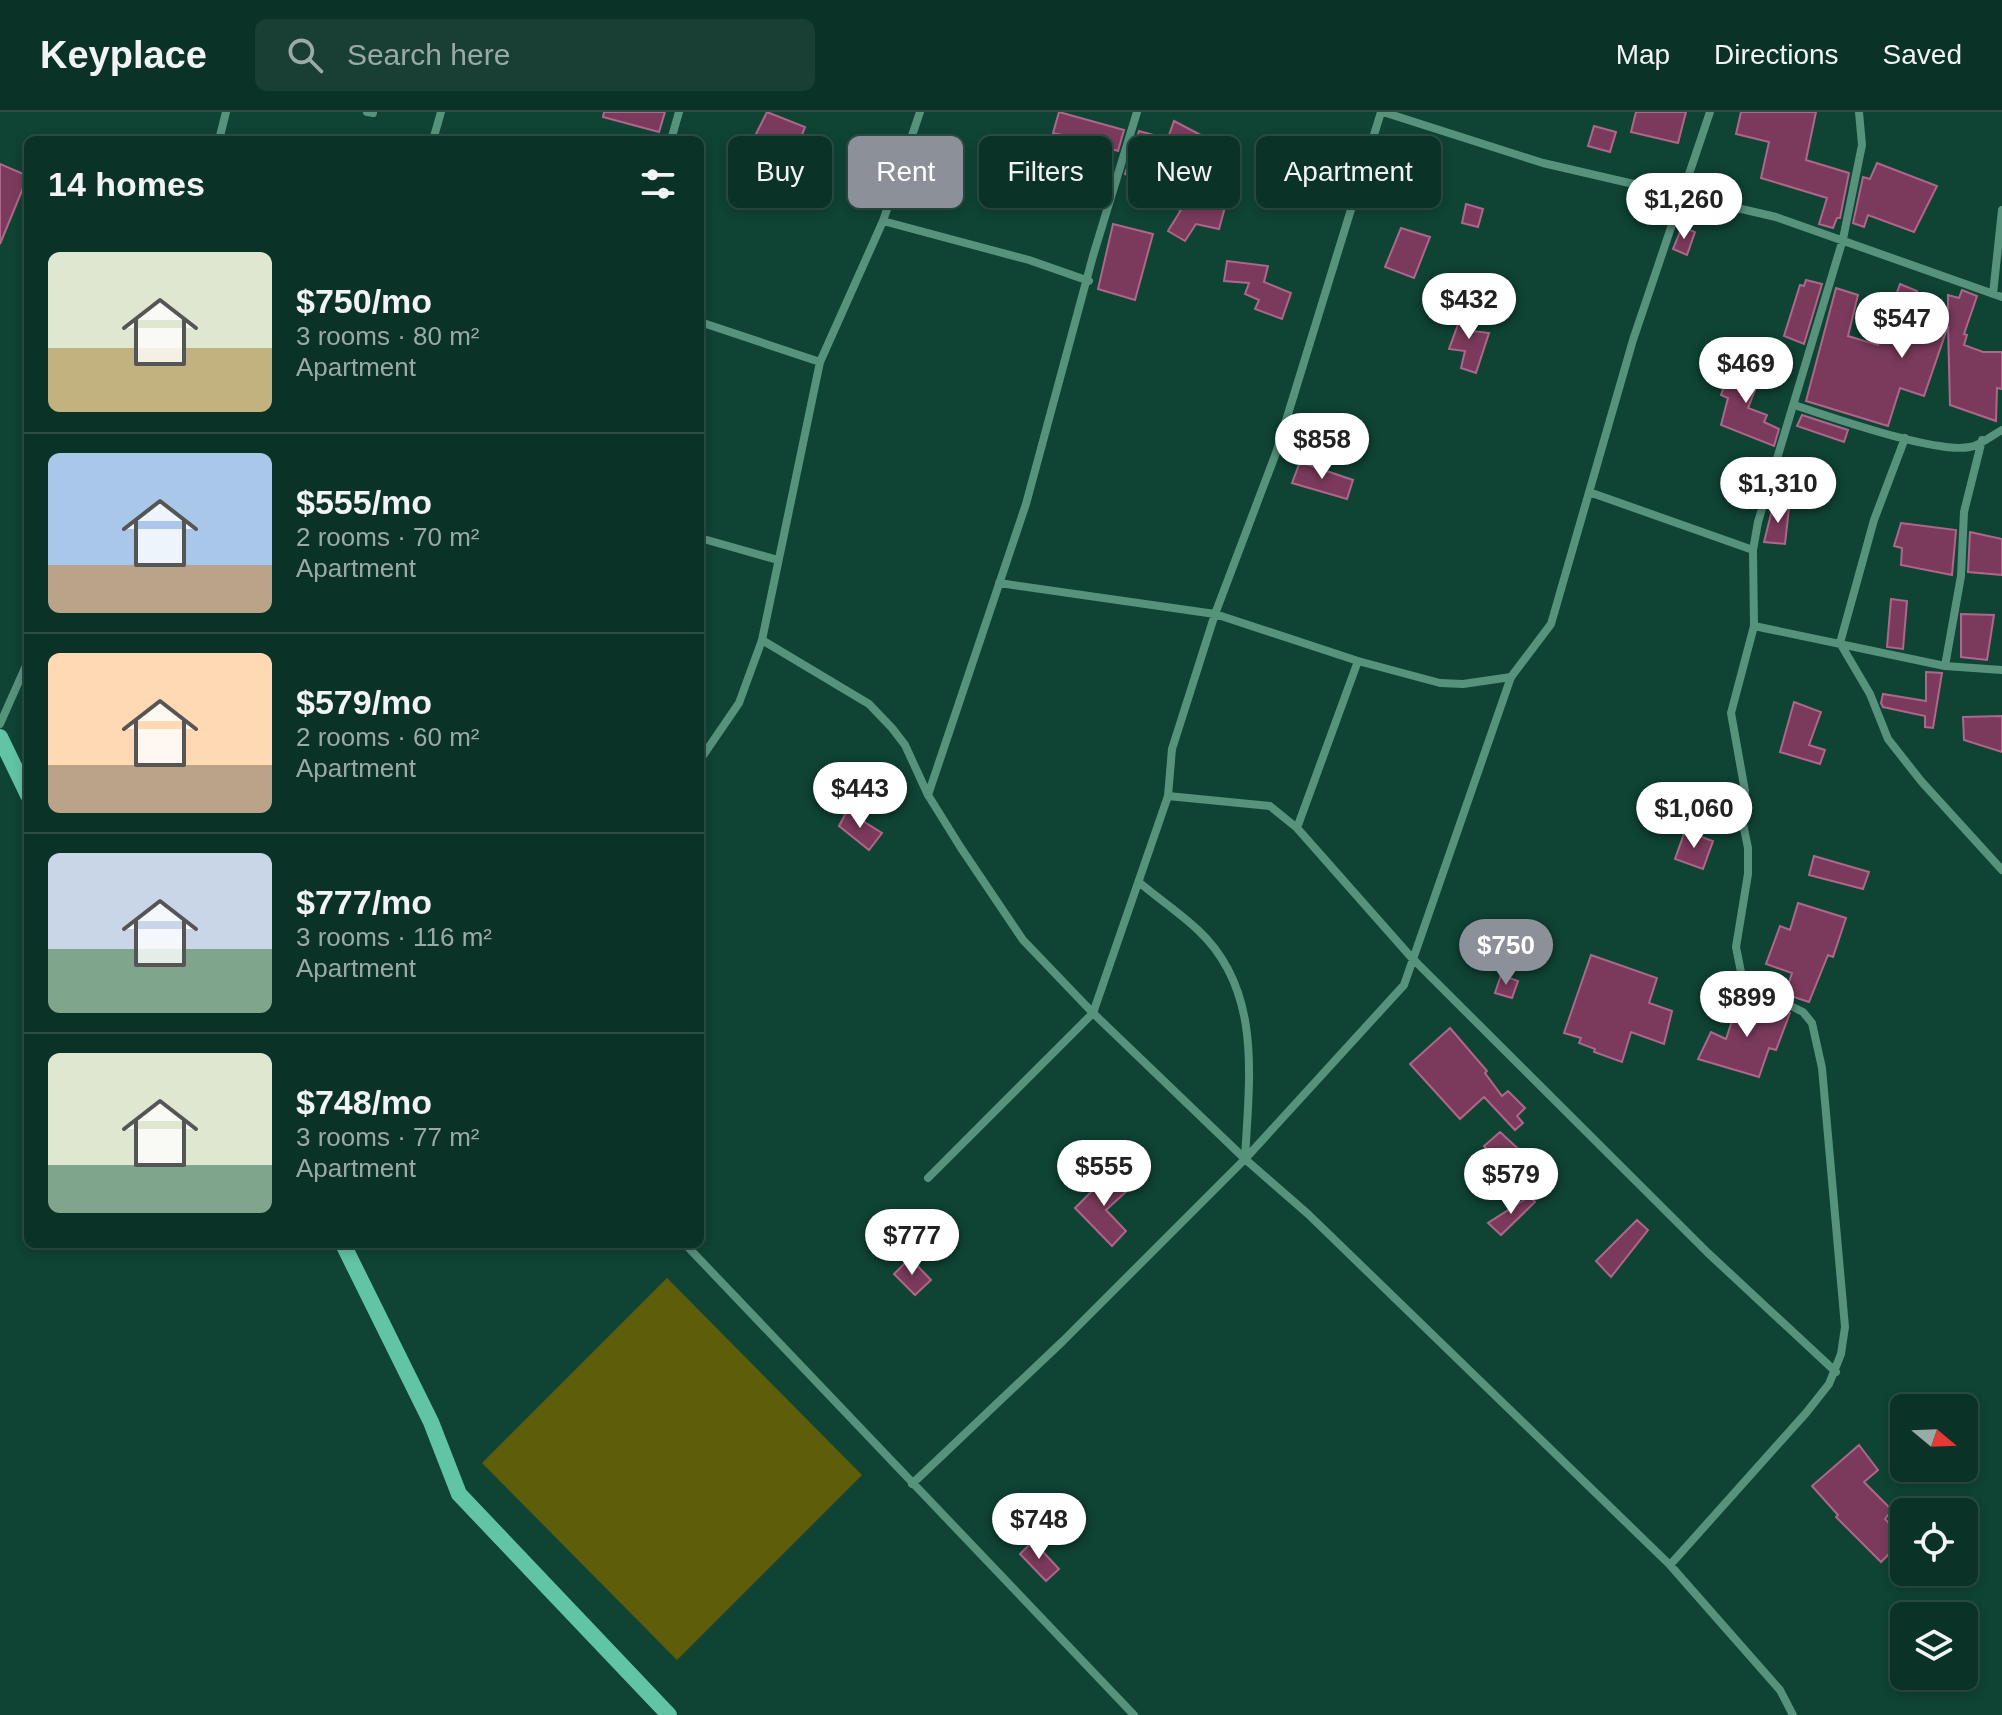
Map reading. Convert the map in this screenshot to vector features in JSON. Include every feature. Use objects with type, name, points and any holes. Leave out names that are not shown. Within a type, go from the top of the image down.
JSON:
[{"type":"street","points":[[220,136],[226,112]]},
{"type":"street","points":[[367,112],[373,113]]},
{"type":"street","points":[[434,136],[441,112]]},
{"type":"street","points":[[672,136],[679,112]]},
{"type":"street","points":[[704,754],[739,703],[762,640],[820,362],[883,221],[920,112]]},
{"type":"street","points":[[928,795],[1026,504],[1089,281],[1093,256],[1137,112]]},
{"type":"street","points":[[928,1178],[1093,1013],[1168,796],[1172,749],[1215,614],[1276,453],[1382,112],[1543,163],[1776,217],[1997,295],[2002,210]]},
{"type":"street","points":[[912,1484],[1063,1341],[1245,1159],[1404,985],[1411,957],[1511,677],[1551,624],[1633,340],[1710,112]]},
{"type":"street","points":[[1670,1565],[1806,1413],[1836,1372],[1845,1327],[1822,1068],[1812,1023],[1803,1012],[1766,996],[1741,972],[1736,947],[1748,874],[1748,848],[1742,819],[1745,791],[1731,713],[1754,626],[1753,550],[1758,522],[1843,239],[1862,145],[1859,112]]},
{"type":"street","points":[[883,221],[1029,260],[1089,281]]},
{"type":"street","points":[[704,323],[820,362]]},
{"type":"street","points":[[1794,405],[1905,438],[1962,448],[1975,447],[2002,430]]},
{"type":"street","points":[[1905,438],[1874,520],[1840,643],[1870,694],[1888,739],[1921,781],[2002,870]]},
{"type":"street","points":[[1945,666],[1961,576],[1964,512],[1982,440]]},
{"type":"street","points":[[1589,492],[1753,550]]},
{"type":"street","points":[[704,539],[778,560]]},
{"type":"street","points":[[999,583],[1215,614],[1358,661],[1440,683],[1463,684],[1511,677]]},
{"type":"street","points":[[1754,626],[1945,666],[2002,670]]},
{"type":"street","points":[[762,640],[869,704],[905,745],[928,795],[1023,940],[1093,1013],[1245,1159],[1308,1214],[1670,1565],[1780,1690],[1793,1715]]},
{"type":"street","points":[[1297,828],[1358,661]]},
{"type":"street","points":[[0,724],[24,670]]},
{"type":"street","points":[[0,737],[24,787]]},
{"type":"street","points":[[1168,796],[1270,806],[1297,828],[1411,957],[1708,1253],[1836,1372]]},
{"type":"street","points":[[1140,883],[1200,932],[1234,978],[1251,1044],[1245,1159]]},
{"type":"street","points":[[345,1248],[431,1422],[459,1494],[669,1715]]},
{"type":"street","points":[[689,1248],[1134,1715]]},
{"type":"shaded area","points":[[667,1278],[862,1475],[677,1660],[482,1463]]},
{"type":"building","points":[[604,112],[665,112],[659,132],[603,117]]},
{"type":"building","points":[[767,112],[805,127],[802,136],[755,136]]},
{"type":"building","points":[[1059,112],[1124,130],[1118,151],[1112,149],[1112,136],[1062,136],[1053,133]]},
{"type":"building","points":[[1636,112],[1686,112],[1678,143],[1631,132]]},
{"type":"building","points":[[1741,112],[1816,112],[1806,160],[1849,173],[1840,218],[1837,218],[1833,228],[1819,224],[1827,198],[1761,178],[1769,142],[1736,134]]},
{"type":"building","points":[[1174,121],[1203,136],[1169,136]]},
{"type":"building","points":[[1594,126],[1616,132],[1610,152],[1588,146]]},
{"type":"building","points":[[1139,131],[1157,136],[1137,136]]},
{"type":"building","points":[[1877,163],[1937,186],[1914,232],[1868,215],[1864,227],[1853,223],[1863,177],[1870,179]]},
{"type":"building","points":[[0,164],[24,174],[24,186],[0,244]]},
{"type":"building","points":[[1466,204],[1483,209],[1478,227],[1462,223]]},
{"type":"building","points":[[1173,208],[1225,208],[1219,229],[1196,224],[1185,241],[1168,231],[1181,210]]},
{"type":"building","points":[[1113,224],[1153,234],[1135,300],[1098,289]]},
{"type":"building","points":[[1682,227],[1695,232],[1687,255],[1673,249]]},
{"type":"building","points":[[1401,228],[1430,237],[1414,278],[1385,267]]},
{"type":"building","points":[[1227,261],[1268,266],[1264,282],[1291,293],[1282,319],[1255,309],[1259,300],[1245,294],[1249,283],[1224,281]]},
{"type":"building","points":[[1806,280],[1822,284],[1804,344],[1784,336],[1800,285],[1804,286]]},
{"type":"building","points":[[1900,284],[1917,291],[1910,309],[1948,320],[1948,295],[1959,298],[1962,290],[1977,296],[1964,334],[1967,335],[1964,345],[1983,352],[2002,352],[2002,389],[1997,388],[1996,421],[1950,405],[1948,326],[1924,396],[1900,388],[1888,426],[1806,401],[1836,288],[1858,295],[1848,336],[1878,345]]},
{"type":"building","points":[[1464,308],[1478,313],[1472,331],[1489,333],[1476,373],[1461,368],[1465,351],[1449,349]]},
{"type":"building","points":[[1743,359],[1764,368],[1748,408],[1767,415],[1764,422],[1779,429],[1774,446],[1721,425],[1728,398],[1721,395],[1728,376],[1736,379]]},
{"type":"building","points":[[1802,415],[1848,430],[1844,442],[1797,426]]},
{"type":"building","points":[[1300,462],[1353,480],[1347,499],[1292,483]]},
{"type":"building","points":[[1774,502],[1789,508],[1785,544],[1764,542]]},
{"type":"building","points":[[1901,523],[1956,530],[1952,575],[1901,565],[1902,548],[1894,546]]},
{"type":"building","points":[[1970,532],[2002,539],[2002,575],[1968,572]]},
{"type":"building","points":[[1891,599],[1907,601],[1903,649],[1887,647]]},
{"type":"building","points":[[1961,614],[1994,615],[1987,660],[1961,657]]},
{"type":"building","points":[[1926,672],[1942,673],[1933,728],[1925,727],[1925,716],[1883,707],[1881,703],[1883,694],[1926,701]]},
{"type":"building","points":[[1794,702],[1821,712],[1809,745],[1825,750],[1820,764],[1780,752]]},
{"type":"building","points":[[2002,716],[2002,752],[1964,740],[1963,717]]},
{"type":"building","points":[[847,811],[882,833],[869,850],[839,826]]},
{"type":"building","points":[[1685,831],[1713,841],[1703,869],[1675,859]]},
{"type":"building","points":[[1814,856],[1869,872],[1863,889],[1809,875]]},
{"type":"building","points":[[1798,903],[1846,918],[1833,957],[1828,955],[1809,1002],[1785,994],[1792,973],[1766,964],[1780,926],[1790,930]]},
{"type":"building","points":[[1591,955],[1657,978],[1649,1003],[1672,1011],[1664,1044],[1631,1032],[1622,1062],[1594,1052],[1595,1049],[1579,1043],[1581,1038],[1564,1033]]},
{"type":"building","points":[[1501,975],[1518,981],[1512,998],[1495,993]]},
{"type":"building","points":[[1739,1000],[1762,1007],[1764,1003],[1790,1013],[1776,1050],[1769,1048],[1759,1077],[1698,1059],[1711,1032],[1726,1039]]},
{"type":"building","points":[[1450,1028],[1487,1071],[1485,1073],[1502,1096],[1508,1091],[1525,1108],[1517,1116],[1523,1123],[1515,1130],[1484,1097],[1460,1119],[1410,1064]]},
{"type":"building","points":[[1500,1132],[1528,1158],[1509,1177],[1484,1146]]},
{"type":"building","points":[[1111,1172],[1128,1190],[1106,1210],[1126,1231],[1112,1246],[1075,1208]]},
{"type":"building","points":[[1530,1196],[1535,1202],[1501,1235],[1488,1223]]},
{"type":"building","points":[[1637,1220],[1648,1230],[1611,1277],[1596,1261]]},
{"type":"building","points":[[910,1258],[931,1280],[915,1295],[894,1274]]},
{"type":"building","points":[[1859,1445],[1878,1470],[1864,1482],[1890,1508],[1885,1519],[1890,1524],[1890,1553],[1881,1562],[1836,1517],[1838,1515],[1812,1486]]},
{"type":"building","points":[[1033,1541],[1059,1569],[1046,1581],[1020,1554]]}]
